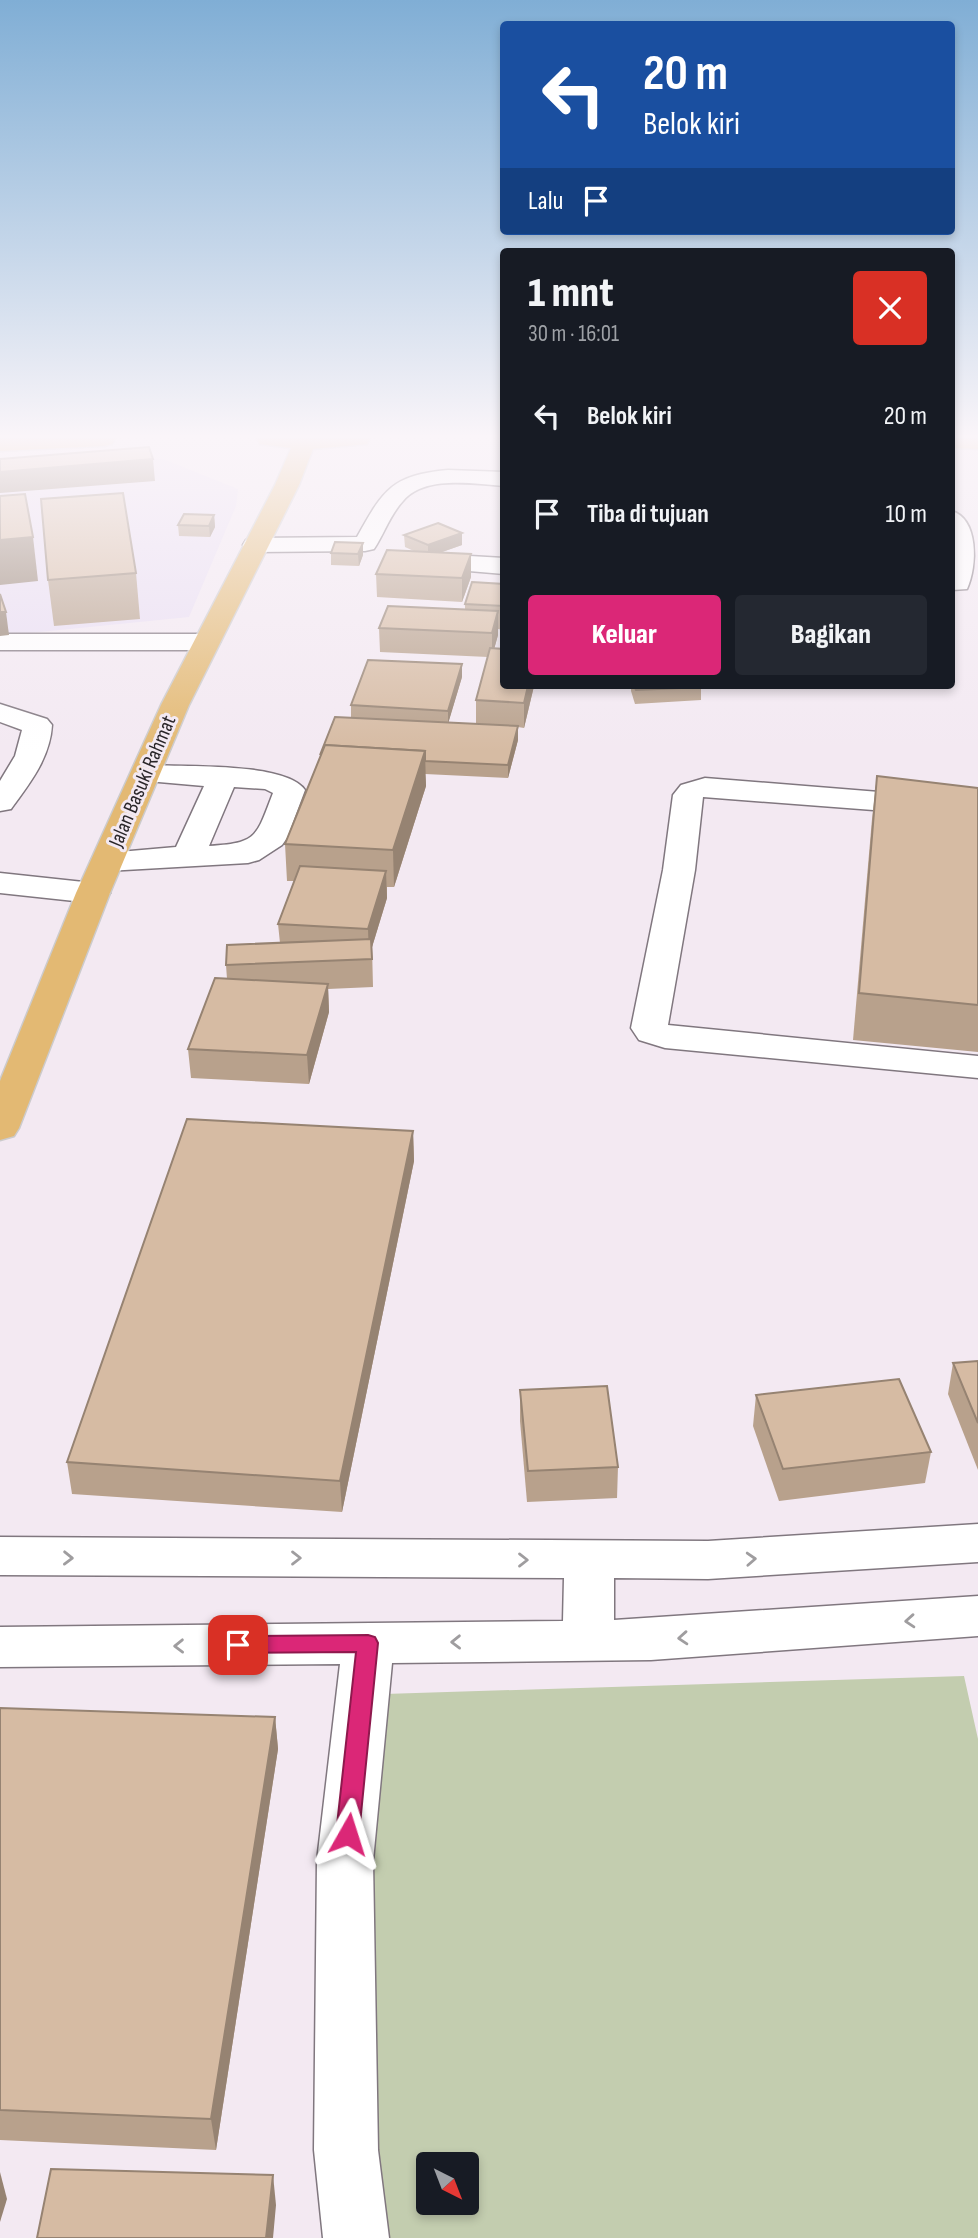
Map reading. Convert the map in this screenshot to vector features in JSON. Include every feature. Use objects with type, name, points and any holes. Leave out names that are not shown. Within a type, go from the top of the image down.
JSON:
[{"type":"main road","name":"Jalan Basuki Rahmat","points":[[0,1128],[93,893],[175,705],[255,545]]},
{"type":"street","points":[[381,552],[383,543]]},
{"type":"street","points":[[958,584],[972,543]]},
{"type":"street","points":[[255,545],[381,552],[500,566]]},
{"type":"street","points":[[0,642],[206,642]]},
{"type":"street","points":[[0,713],[37,725],[37,738],[18,778],[0,803]]},
{"type":"street","points":[[107,861],[248,853],[271,838],[290,790],[282,783],[271,780],[147,774]]},
{"type":"street","points":[[187,858],[223,778]]},
{"type":"street","points":[[978,809],[705,787],[692,790],[688,795],[679,870],[649,1029],[665,1037],[978,1067]]},
{"type":"street","points":[[0,883],[93,893]]},
{"type":"street","points":[[0,1556],[752,1559],[978,1543]]},
{"type":"street","points":[[588,1641],[589,1560]]},
{"type":"street","points":[[0,1647],[651,1640],[978,1616]]},
{"type":"street","points":[[356,2238],[346,2150],[345,1861],[368,1643]]},
{"type":"shaded area","points":[[0,543],[220,543],[189,617],[0,636]]},
{"type":"green space","points":[[964,1676],[978,1739],[978,2238],[351,2238],[353,1695]]},
{"type":"building","points":[[45,543],[131,543],[136,573],[48,580]]},
{"type":"building","points":[[334,543],[363,543],[358,554],[331,553]]},
{"type":"building","points":[[387,550],[471,554],[462,578],[376,574]]},
{"type":"building","points":[[472,582],[500,584],[500,606],[465,604]]},
{"type":"building","points":[[0,594],[6,612],[0,612]]},
{"type":"building","points":[[388,606],[498,611],[492,633],[379,628]]},
{"type":"building","points":[[490,648],[500,649],[500,689],[527,689],[524,703],[476,700]]},
{"type":"building","points":[[368,660],[462,664],[448,711],[351,705]]},
{"type":"building","points":[[335,717],[518,726],[508,765],[425,761],[425,751],[325,745],[320,755]]},
{"type":"building","points":[[325,745],[425,751],[393,850],[285,844]]},
{"type":"building","points":[[877,776],[978,788],[978,1005],[859,993]]},
{"type":"building","points":[[300,866],[386,871],[368,929],[278,924]]},
{"type":"building","points":[[371,939],[372,959],[226,965],[227,945]]},
{"type":"building","points":[[215,978],[328,984],[307,1055],[188,1049]]},
{"type":"building","points":[[187,1119],[413,1131],[340,1481],[67,1462]]},
{"type":"building","points":[[978,1361],[978,1423],[953,1363]]},
{"type":"building","points":[[899,1379],[931,1452],[783,1469],[756,1395]]},
{"type":"building","points":[[607,1386],[618,1467],[528,1471],[520,1390]]},
{"type":"building","points":[[0,1708],[275,1717],[211,2119],[0,2110]]},
{"type":"building","points":[[51,2169],[273,2175],[266,2238],[37,2238]]},
{"type":"route","points":[[238,1645],[368,1643],[348,1834]]}]
